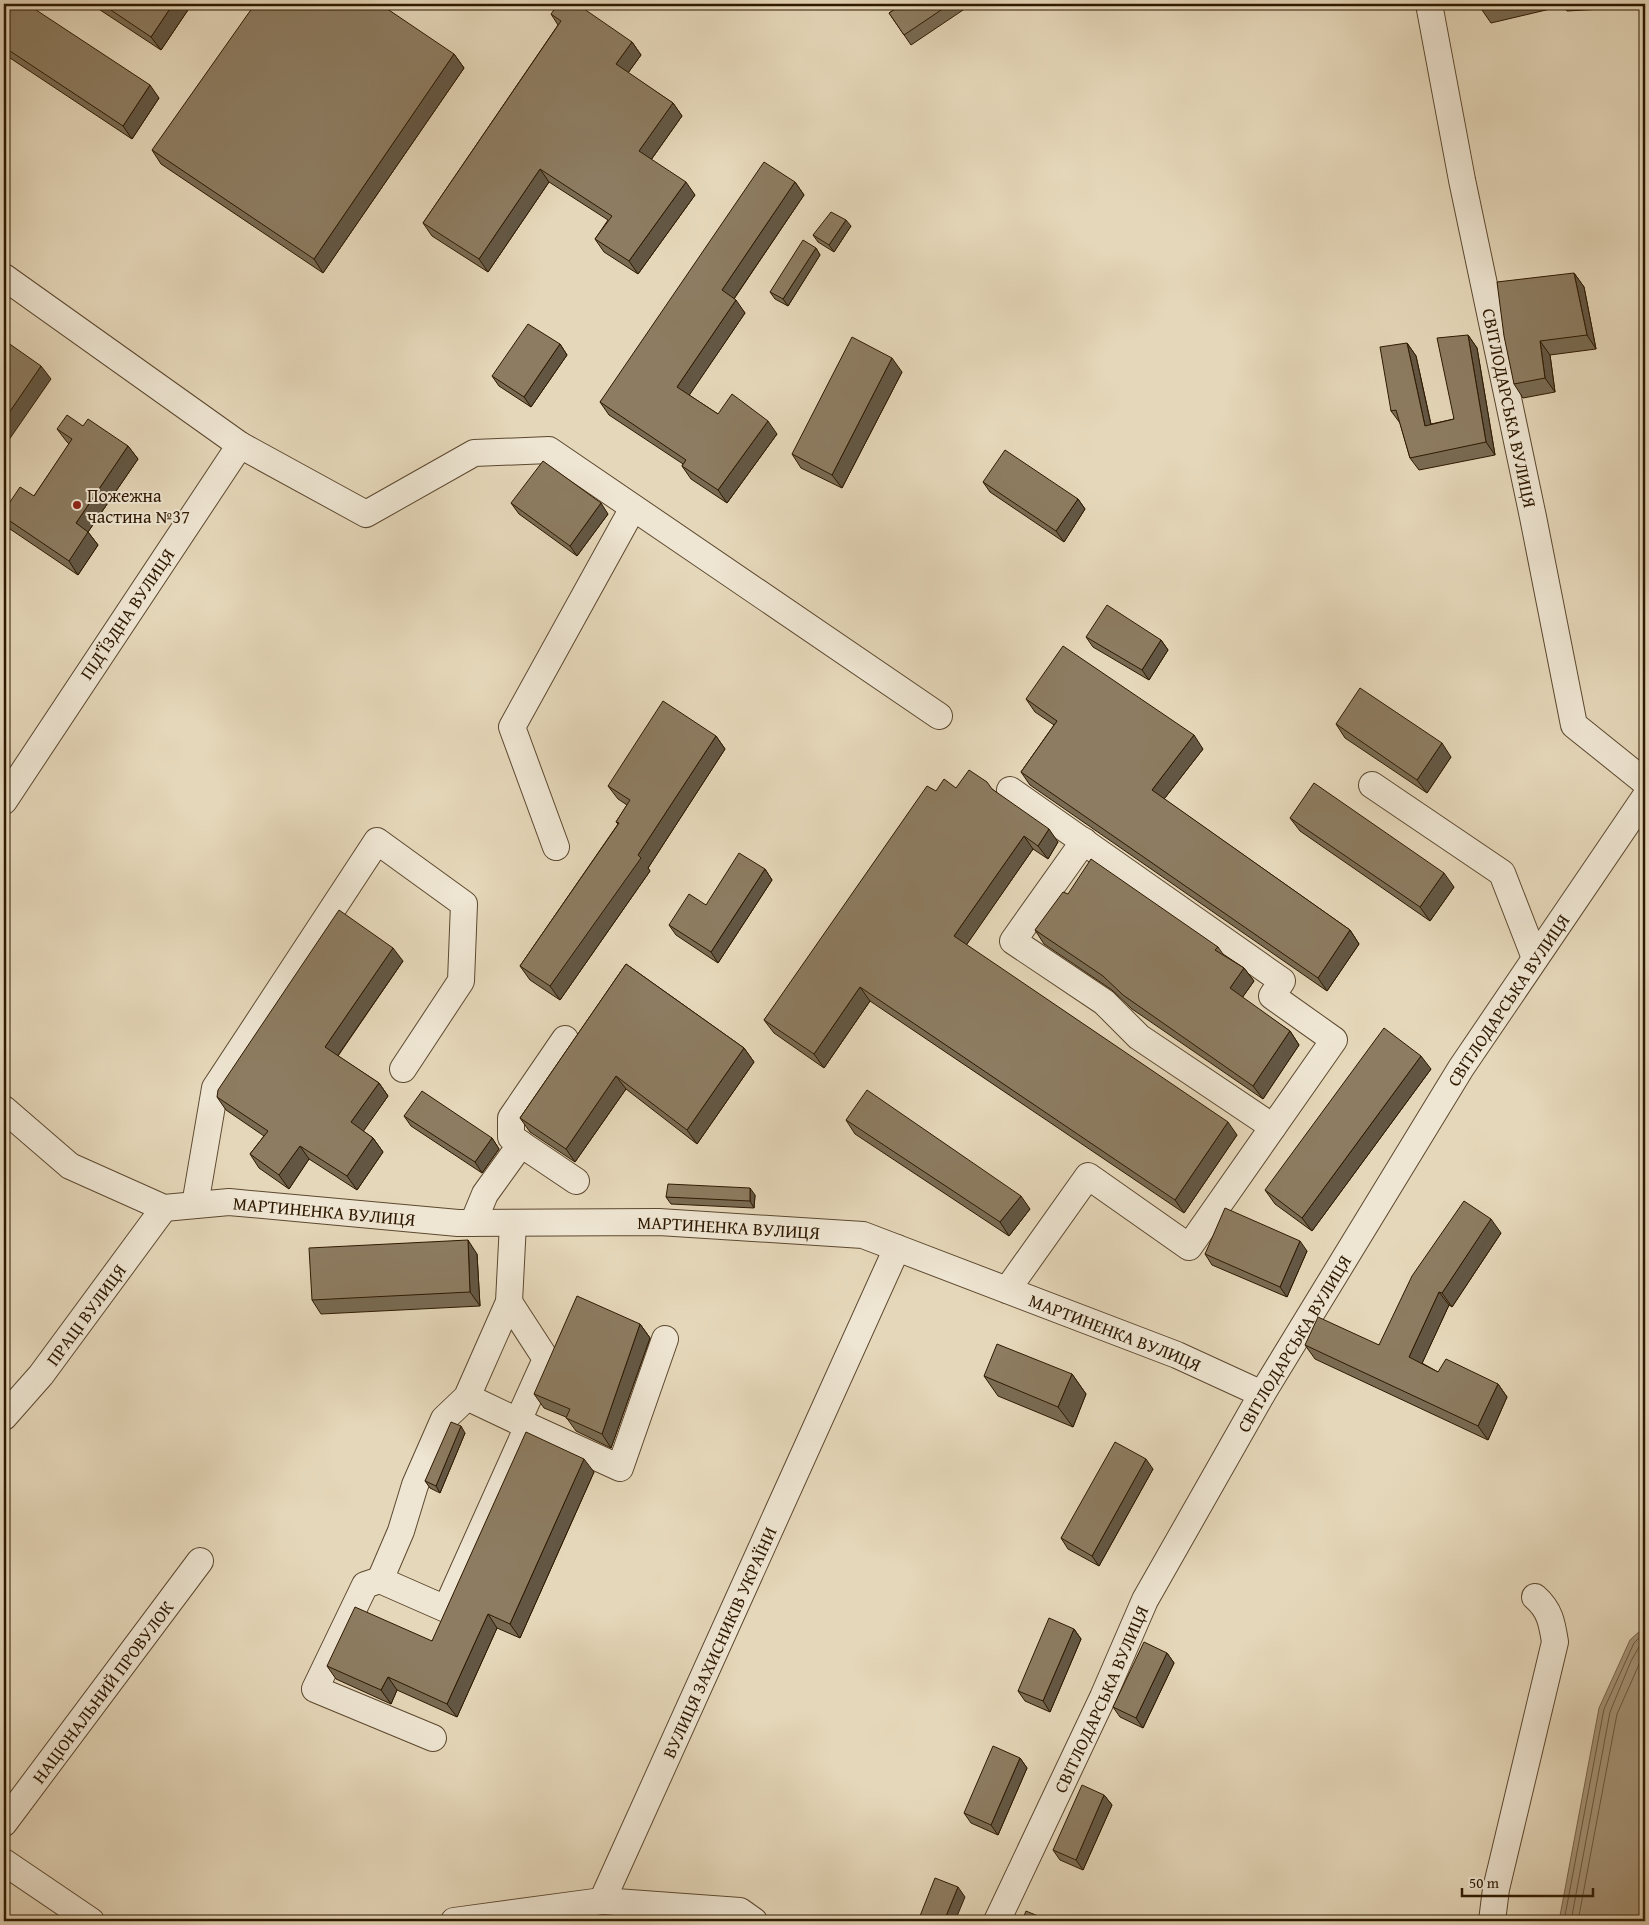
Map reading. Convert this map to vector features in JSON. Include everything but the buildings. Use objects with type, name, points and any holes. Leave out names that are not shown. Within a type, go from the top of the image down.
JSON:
[{"type":"street","name":"СВІТЛОДАРСЬКА ВУЛИЦЯ","points":[[1429,4],[1462,180],[1533,517],[1574,725],[1645,782]]},
{"type":"street","points":[[4,277],[240,445],[366,514],[474,453],[549,450],[939,716]]},
{"type":"street","name":"ПІД’ЇЗДНА ВУЛИЦЯ","points":[[4,800],[240,445]]},
{"type":"street","points":[[556,847],[512,728],[632,508]]},
{"type":"street","points":[[1372,785],[1502,873],[1535,958]]},
{"type":"street","points":[[1007,1290],[1088,1176],[1189,1247],[1334,1040],[1272,996],[1282,981],[1010,790]]},
{"type":"street","name":"СВІТЛОДАРСЬКА ВУЛИЦЯ","points":[[997,1921],[1103,1697],[1145,1600],[1262,1394],[1461,1068],[1645,797]]},
{"type":"street","points":[[195,1205],[215,1088],[377,841],[464,904],[461,981],[403,1069]]},
{"type":"street","points":[[1084,841],[1013,941],[1104,1002],[1139,1038],[1273,1127]]},
{"type":"street","points":[[565,1038],[511,1118],[511,1137],[576,1181]]},
{"type":"street","points":[[4,1109],[70,1166],[164,1208]]},
{"type":"street","points":[[473,1222],[485,1194],[521,1144]]},
{"type":"street","name":"МАРТИНЕНКА ВУЛИЦЯ","points":[[164,1208],[229,1202],[458,1223],[659,1222],[863,1235],[1177,1355],[1262,1394]]},
{"type":"street","name":"ПРАЦІ ВУЛИЦЯ","points":[[4,1417],[41,1375],[164,1208]]},
{"type":"street","points":[[380,1580],[401,1531],[415,1485],[444,1419],[467,1397],[509,1302],[513,1223]]},
{"type":"street","name":"ВУЛИЦЯ ЗАХИСНИКІВ УКРАЇНИ","points":[[602,1901],[897,1248]]},
{"type":"street","points":[[434,1738],[315,1689],[365,1585],[380,1580],[446,1609],[523,1423],[546,1359],[509,1302]]},
{"type":"street","points":[[467,1397],[620,1468],[665,1339]]},
{"type":"street","name":"НАЦІОНАЛЬНИЙ ПРОВУЛОК","points":[[4,1823],[200,1561]]},
{"type":"street","points":[[1492,1921],[1496,1889],[1555,1642],[1551,1621],[1544,1605],[1535,1597]]},
{"type":"street","points":[[4,1862],[91,1921]]},
{"type":"street","points":[[454,1921],[602,1901],[740,1911],[754,1921]]},
{"type":"water","points":[[1645,1611],[1645,1921],[1559,1921],[1599,1708],[1630,1640],[1642,1629]]},
{"type":"place","name":"Пожежна частина №37","points":[[77,505]]}]
